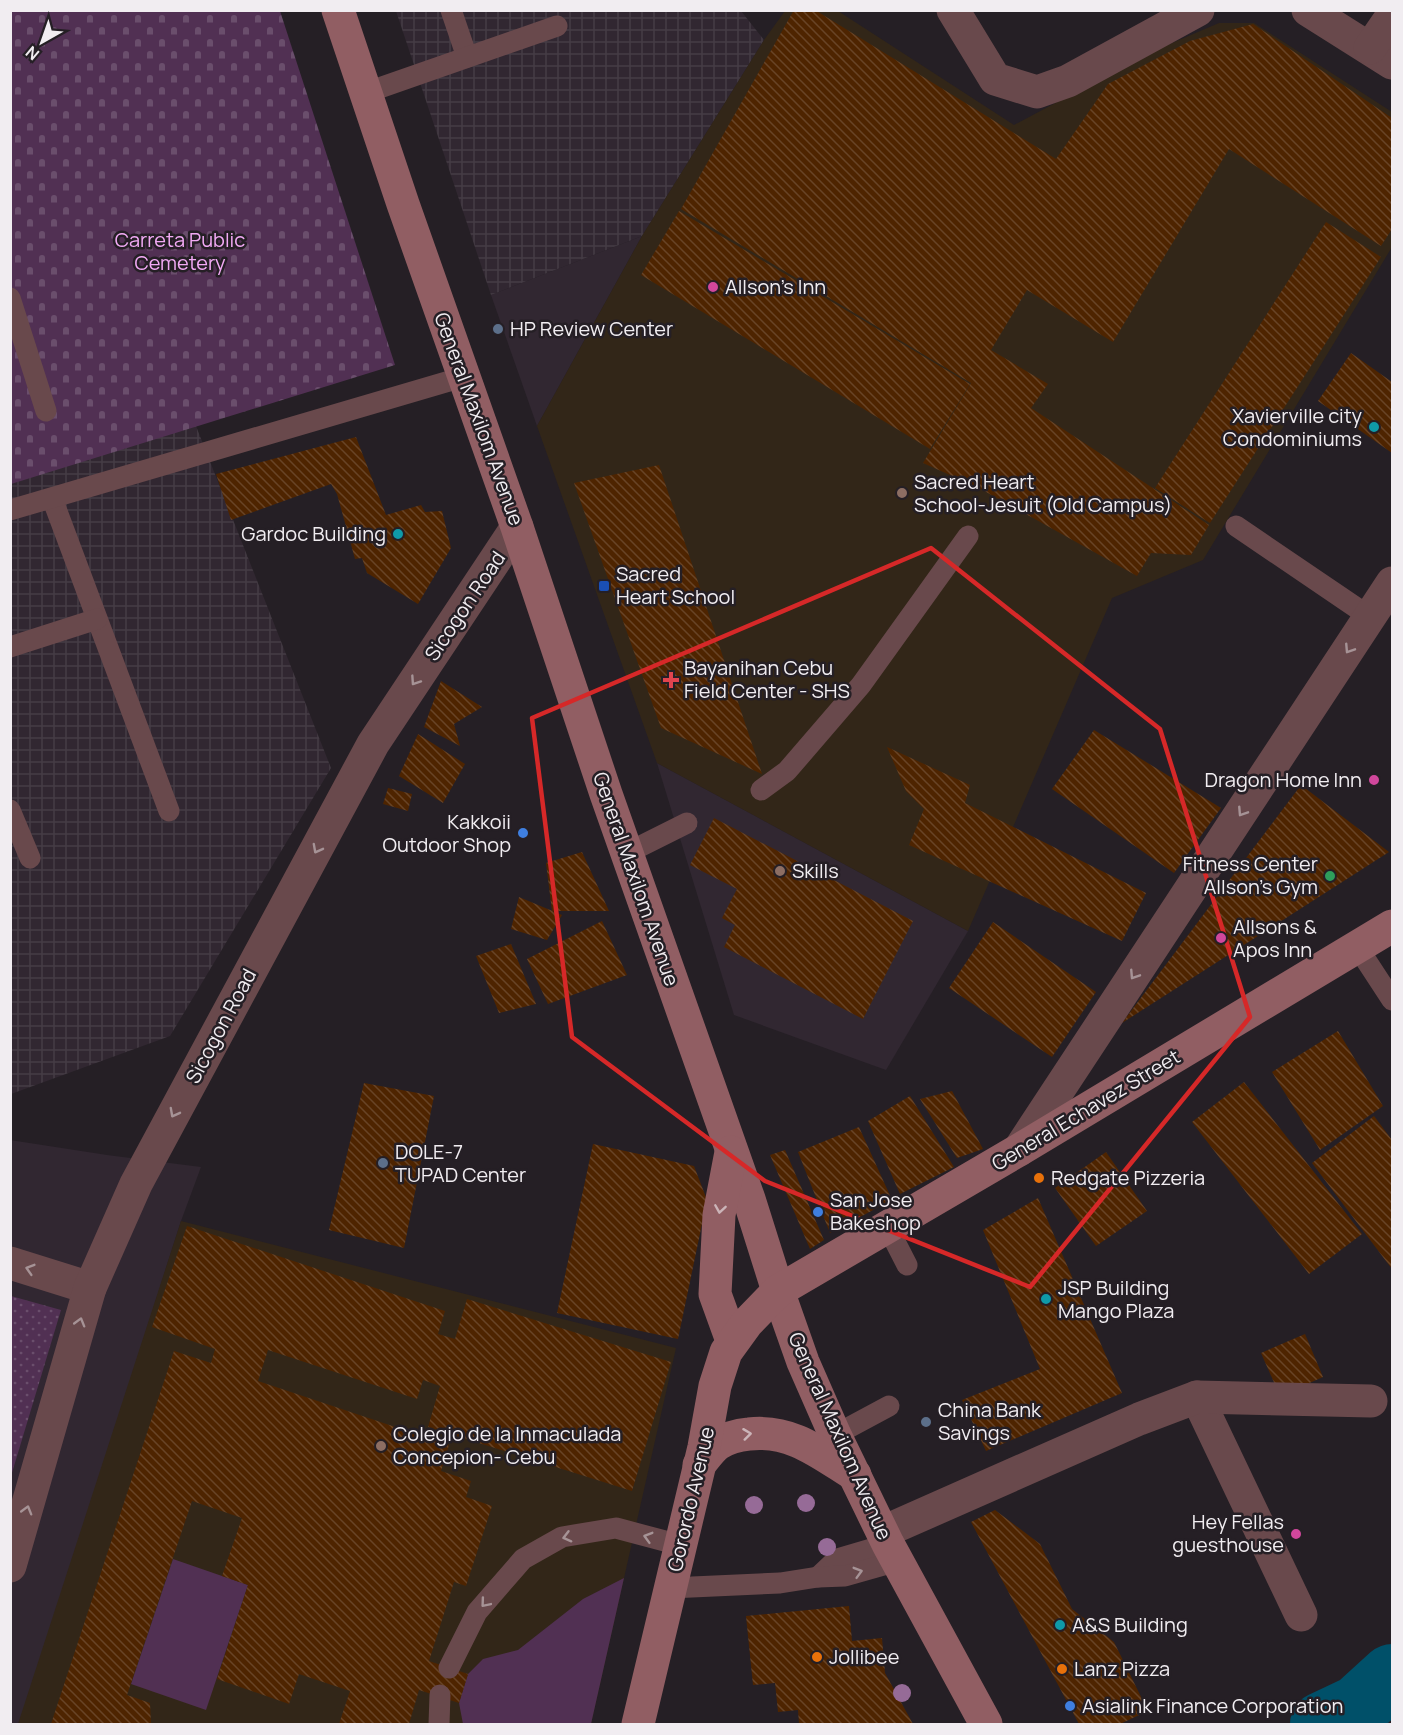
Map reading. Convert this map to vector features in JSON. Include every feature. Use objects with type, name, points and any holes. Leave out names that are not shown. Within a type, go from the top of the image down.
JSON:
[{"type":"main road","name":"General Maxilom Avenue","points":[[338,10],[627,853],[749,1199],[803,1362],[889,1546],[986,1725]]},
{"type":"main road","name":"General Echavez Street","points":[[778,1291],[1019,1150],[1392,926]]},
{"type":"main road","points":[[731,1152],[719,1215],[715,1294],[732,1341]]},
{"type":"main road","name":"Gorordo Avenue","points":[[638,1725],[716,1386],[726,1352],[747,1323],[778,1291]]},
{"type":"main road","points":[[699,1465],[717,1444],[728,1439],[746,1434],[772,1433],[801,1441],[856,1475]]},
{"type":"street","points":[[953,10],[995,80],[1037,92],[1068,81],[1198,10]]},
{"type":"street","points":[[1308,10],[1381,56],[1392,16]]},
{"type":"street","name":"Sicogon Road","points":[[10,1566],[90,1288],[136,1184],[373,744],[517,527]]},
{"type":"street","points":[[1019,1150],[1392,583]]},
{"type":"street","points":[[10,1263],[90,1288]]},
{"type":"street","points":[[889,1546],[1139,1419],[1197,1397],[1371,1401]]},
{"type":"street","points":[[1197,1397],[1301,1616]]},
{"type":"lane","points":[[451,10],[467,57]]},
{"type":"lane","points":[[365,93],[557,26]]},
{"type":"lane","points":[[10,298],[46,411]]},
{"type":"lane","points":[[10,510],[463,377]]},
{"type":"lane","points":[[52,498],[170,811]]},
{"type":"lane","points":[[1236,526],[1370,616]]},
{"type":"lane","points":[[761,790],[794,764],[861,685],[968,536]]},
{"type":"lane","points":[[10,647],[97,619]]},
{"type":"lane","points":[[10,810],[30,858]]},
{"type":"lane","points":[[627,853],[687,824]]},
{"type":"lane","points":[[1358,948],[1392,1000]]},
{"type":"lane","points":[[887,1226],[907,1265]]},
{"type":"lane","points":[[835,1434],[889,1406]]},
{"type":"lane","points":[[448,1668],[477,1612],[523,1559],[562,1538],[616,1528],[680,1545]]},
{"type":"lane","points":[[670,1588],[780,1583],[818,1577],[845,1576],[889,1546]]},
{"type":"lane","points":[[440,1695],[440,1725]]},
{"type":"highlighted area","points":[[931,548],[1160,729],[1250,1017],[1030,1287],[765,1181],[572,1037],[532,718]]},
{"type":"shaded area","points":[[396,11],[741,11],[764,40],[642,236],[491,295]]},
{"type":"shaded area","name":"Sacred Heart School-Jesuit (Old Campus)","points":[[785,11],[838,11],[1014,125],[1151,52],[1219,23],[1254,23],[1392,112],[1392,247],[1203,560],[1112,598],[968,931],[657,763],[537,426],[642,236],[764,40]]},
{"type":"shaded area","points":[[642,236],[537,426],[491,295]]},
{"type":"shaded area","points":[[194,421],[331,768],[170,1036],[11,1094],[11,480]]},
{"type":"shaded area","points":[[657,763],[968,931],[886,1070],[734,1015]]},
{"type":"shaded area","points":[[10,1140],[201,1167],[181,1221],[21,1724],[10,1724]]},
{"type":"shaded area","name":"Colegio de la Inmaculada Concepion- Cebu","points":[[181,1221],[676,1348],[591,1724],[18,1724]]},
{"type":"green space","name":"Carreta Public Cemetery","points":[[11,11],[280,11],[395,365],[11,484]]},
{"type":"green space","points":[[10,1296],[61,1310],[11,1476]]},
{"type":"green space","points":[[173,1559],[248,1585],[206,1710],[131,1684]]},
{"type":"green space","points":[[624,1578],[591,1724],[463,1724],[459,1703],[468,1674],[483,1659],[518,1650],[583,1599]]},
{"type":"building","points":[[794,10],[815,10],[1056,159],[1108,84],[1190,41],[1253,24],[1392,118],[1392,229],[1381,246],[1229,149],[1113,342],[1027,290],[991,350],[1048,384],[1031,408],[1209,525],[1191,555],[1151,553],[1137,576],[979,488],[923,463],[971,383],[681,209]]},
{"type":"building","points":[[679,211],[970,384],[930,449],[641,275]]},
{"type":"building","points":[[1326,222],[1381,257],[1210,523],[1155,488]]},
{"type":"building","name":"Xavierville city Condominiums","points":[[1351,353],[1392,382],[1392,453],[1318,401]]},
{"type":"building","name":"Gardoc Building","points":[[356,437],[386,515],[421,505],[425,512],[442,511],[451,548],[418,604],[367,573],[362,558],[355,559],[337,494],[331,484],[231,520],[216,474]]},
{"type":"building","points":[[659,465],[762,774],[661,728],[574,483]]},
{"type":"building","points":[[441,681],[482,707],[454,724],[460,746],[424,727]]},
{"type":"building","points":[[1094,730],[1221,808],[1174,873],[1052,789]]},
{"type":"building","points":[[418,734],[465,764],[443,803],[399,776]]},
{"type":"building","points":[[887,747],[970,785],[965,803],[1146,893],[1122,941],[909,845],[924,809],[906,791]]},
{"type":"building","name":"Allsons & Apos Inn","points":[[1301,785],[1389,852],[1122,1023]]},
{"type":"building","points":[[388,788],[412,794],[408,811],[383,804]]},
{"type":"building","points":[[714,818],[913,921],[863,1019],[724,947],[735,925],[722,918],[737,889],[690,865]]},
{"type":"building","points":[[582,852],[609,911],[552,911],[546,863]]},
{"type":"building","points":[[519,897],[562,915],[547,940],[511,929]]},
{"type":"building","points":[[602,921],[627,975],[548,1004],[527,959]]},
{"type":"building","points":[[993,922],[1096,992],[1052,1057],[949,988]]},
{"type":"building","points":[[511,944],[536,1004],[499,1013],[476,956]]},
{"type":"building","points":[[1338,1031],[1383,1106],[1320,1150],[1272,1072]]},
{"type":"building","points":[[1244,1082],[1362,1234],[1309,1274],[1192,1122]]},
{"type":"building","name":"DOLE-7 TUPAD Center","points":[[364,1083],[434,1096],[404,1248],[329,1230]]},
{"type":"building","points":[[952,1091],[983,1149],[957,1158],[920,1099]]},
{"type":"building","points":[[910,1096],[954,1167],[900,1194],[868,1121]]},
{"type":"building","points":[[1374,1116],[1392,1140],[1392,1269],[1312,1163]]},
{"type":"building","points":[[859,1127],[892,1200],[830,1233],[798,1152]]},
{"type":"building","points":[[593,1144],[694,1166],[707,1200],[678,1339],[557,1313]]},
{"type":"building","points":[[785,1150],[824,1240],[810,1249],[770,1155]]},
{"type":"building","points":[[1106,1152],[1147,1211],[1096,1246],[1055,1188]]},
{"type":"building","name":"JSP Building Mango Plaza","points":[[1038,1198],[1122,1393],[986,1451],[962,1400],[1040,1369],[983,1230]]},
{"type":"building","name":"Colegio de la Inmaculada Concepion- Cebu","points":[[187,1226],[445,1311],[438,1334],[455,1339],[467,1299],[671,1362],[632,1491],[428,1427],[440,1386],[423,1380],[417,1399],[268,1350],[258,1381],[449,1445],[441,1471],[471,1481],[466,1497],[492,1506],[466,1586],[454,1582],[429,1661],[468,1674],[459,1703],[419,1690],[409,1724],[339,1724],[350,1691],[299,1674],[289,1704],[217,1679],[248,1585],[222,1576],[242,1518],[192,1501],[127,1695],[150,1703],[151,1724],[51,1724],[174,1351],[211,1363],[215,1349],[152,1327]]},
{"type":"building","points":[[1305,1334],[1323,1377],[1280,1396],[1261,1353]]},
{"type":"building","name":"A&S Building","points":[[995,1510],[1040,1544],[1072,1609],[1114,1642],[1148,1711],[1120,1724],[1079,1724],[971,1522]]},
{"type":"building","name":"Jollibee","points":[[849,1606],[852,1641],[882,1638],[885,1673],[913,1724],[799,1724],[798,1710],[778,1712],[775,1683],[753,1685],[746,1616]]},
{"type":"waterway","points":[[1322,1724],[1358,1707],[1392,1676]]},
{"type":"place","name":"Allson's Inn","points":[[713,287]]},
{"type":"place","name":"HP Review Center","points":[[498,329]]},
{"type":"place","name":"Xavierville city Condominiums","points":[[1374,427]]},
{"type":"place","name":"Sacred Heart School-Jesuit (Old Campus)","points":[[902,493]]},
{"type":"place","name":"Gardoc Building","points":[[398,534]]},
{"type":"place","name":"Sacred Heart School","points":[[604,586]]},
{"type":"place","name":"Bayanihan Cebu Field Center - SHS","points":[[671,680]]},
{"type":"place","name":"Dragon Home Inn","points":[[1374,780]]},
{"type":"place","name":"Kakkoii Outdoor Shop","points":[[523,833]]},
{"type":"place","name":"Skills","points":[[780,871]]},
{"type":"place","name":"Fitness Center Allson's Gym","points":[[1330,876]]},
{"type":"place","name":"Allsons & Apos Inn","points":[[1221,938]]},
{"type":"place","name":"DOLE-7 TUPAD Center","points":[[383,1163]]},
{"type":"place","name":"Redgate Pizzeria","points":[[1039,1178]]},
{"type":"place","name":"San Jose Bakeshop","points":[[818,1212]]},
{"type":"place","name":"JSP Building Mango Plaza","points":[[1046,1299]]},
{"type":"place","name":"China Bank Savings","points":[[926,1422]]},
{"type":"place","name":"Colegio de la Inmaculada Concepion- Cebu","points":[[381,1446]]},
{"type":"place","name":"Hey Fellas guesthouse","points":[[1296,1534]]},
{"type":"place","name":"A&S Building","points":[[1060,1625]]},
{"type":"place","name":"Jollibee","points":[[817,1657]]},
{"type":"place","name":"Lanz Pizza","points":[[1062,1669]]},
{"type":"place","name":"Asialink Finance Corporation","points":[[1070,1706]]}]
